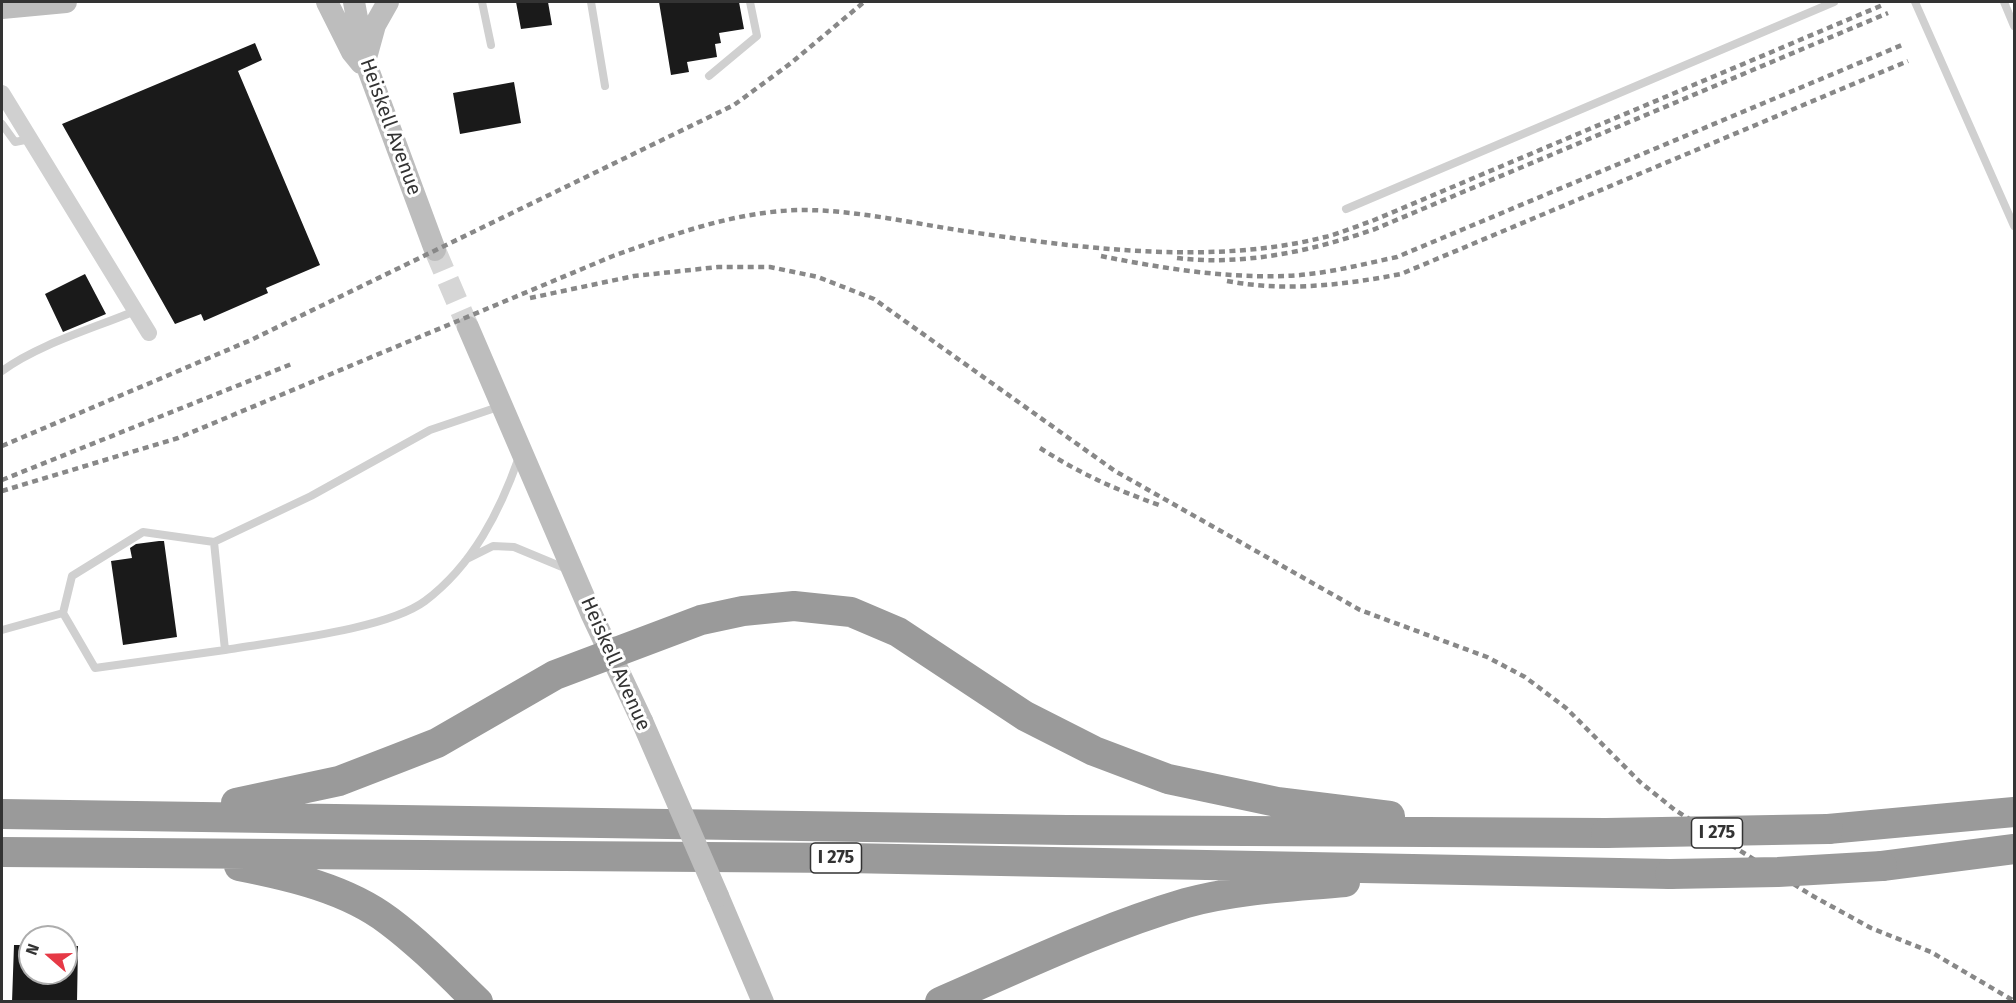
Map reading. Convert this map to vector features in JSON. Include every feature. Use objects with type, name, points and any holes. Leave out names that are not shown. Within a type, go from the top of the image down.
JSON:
[{"type":"highway","points":[[169,814],[339,781],[437,742],[555,675],[701,620],[743,611],[794,606],[851,612],[898,632],[1025,716],[1094,752],[1168,779],[1277,802],[1524,834]]},
{"type":"highway","name":"I 275","points":[[2,814],[169,814],[1043,829],[1524,834],[1828,829],[2014,812]]},
{"type":"highway","name":"I 275","points":[[2,852],[846,858],[1464,868],[1670,874],[1778,872],[1882,866],[2014,849]]},
{"type":"highway","points":[[168,852],[284,875],[339,894],[387,920],[478,1002]]},
{"type":"highway","points":[[940,1002],[1102,932],[1188,903],[1256,891],[1464,868]]},
{"type":"street","points":[[2,8],[53,2]]},
{"type":"street","points":[[327,2],[352,52],[367,66]]},
{"type":"street","name":"Heiskell Avenue","points":[[354,2],[367,66],[435,250]]},
{"type":"street","points":[[367,66],[375,25],[388,2]]},
{"type":"street","points":[[2,93],[149,333]]},
{"type":"street","name":"Heiskell Avenue","points":[[468,327],[763,1002]]},
{"type":"lane","points":[[482,2],[491,45]]},
{"type":"lane","points":[[591,2],[605,86]]},
{"type":"lane","points":[[709,76],[757,36],[750,2]]},
{"type":"lane","points":[[1346,209],[1834,2]]},
{"type":"lane","points":[[1915,2],[2014,226]]},
{"type":"lane","points":[[2004,2],[2014,23]]},
{"type":"lane","points":[[2,124],[15,142],[30,140]]},
{"type":"lane","points":[[2,372],[15,362],[64,339],[135,311]]},
{"type":"lane","points":[[502,405],[430,430],[311,496],[214,542],[143,532],[72,576],[63,613],[95,668],[225,650],[361,626],[391,617],[424,602],[466,559],[493,522],[521,450]]},
{"type":"lane","points":[[214,542],[225,650]]},
{"type":"lane","points":[[466,559],[493,546],[514,547],[575,573]]},
{"type":"lane","points":[[2,630],[63,613]]},
{"type":"building","points":[[516,2],[548,2],[552,25],[521,29]]},
{"type":"building","points":[[659,2],[739,2],[744,29],[719,33],[721,43],[715,44],[717,57],[687,62],[689,72],[671,75]]},
{"type":"building","points":[[255,43],[262,60],[238,71],[320,265],[266,288],[268,293],[204,321],[201,314],[175,324],[62,124]]},
{"type":"building","points":[[514,82],[521,123],[460,134],[453,93]]},
{"type":"building","points":[[85,274],[106,314],[63,332],[45,294]]},
{"type":"building","points":[[164,541],[177,637],[123,645],[111,561],[132,558],[130,548],[136,544]]},
{"type":"building","points":[[14,945],[18,945],[18,985],[77,985],[77,1002],[12,1002]]},
{"type":"tunnel","points":[[435,250],[468,327]]},
{"type":"railway","points":[[2,446],[251,340],[734,105],[791,63],[864,2]]},
{"type":"railway","points":[[2,491],[178,438],[613,256],[730,219],[777,211],[843,212],[1053,243],[1144,251],[1236,251],[1281,246],[1325,237],[1372,221],[1885,4]]},
{"type":"railway","points":[[1177,258],[1227,260],[1278,255],[1327,244],[1375,229],[1888,13]]},
{"type":"railway","points":[[1101,256],[1192,271],[1261,276],[1312,274],[1397,257],[1902,45]]},
{"type":"railway","points":[[1227,281],[1293,287],[1358,281],[1401,274],[1908,61]]},
{"type":"railway","points":[[530,298],[634,276],[718,267],[770,267],[818,277],[874,299],[1115,471],[1360,610],[1487,657],[1525,677],[1566,708],[1640,782],[1675,810],[1811,895],[1871,928],[1931,952],[2014,1001]]},
{"type":"railway","points":[[2,480],[294,363]]},
{"type":"railway","points":[[1040,448],[1099,481],[1162,506]]}]
